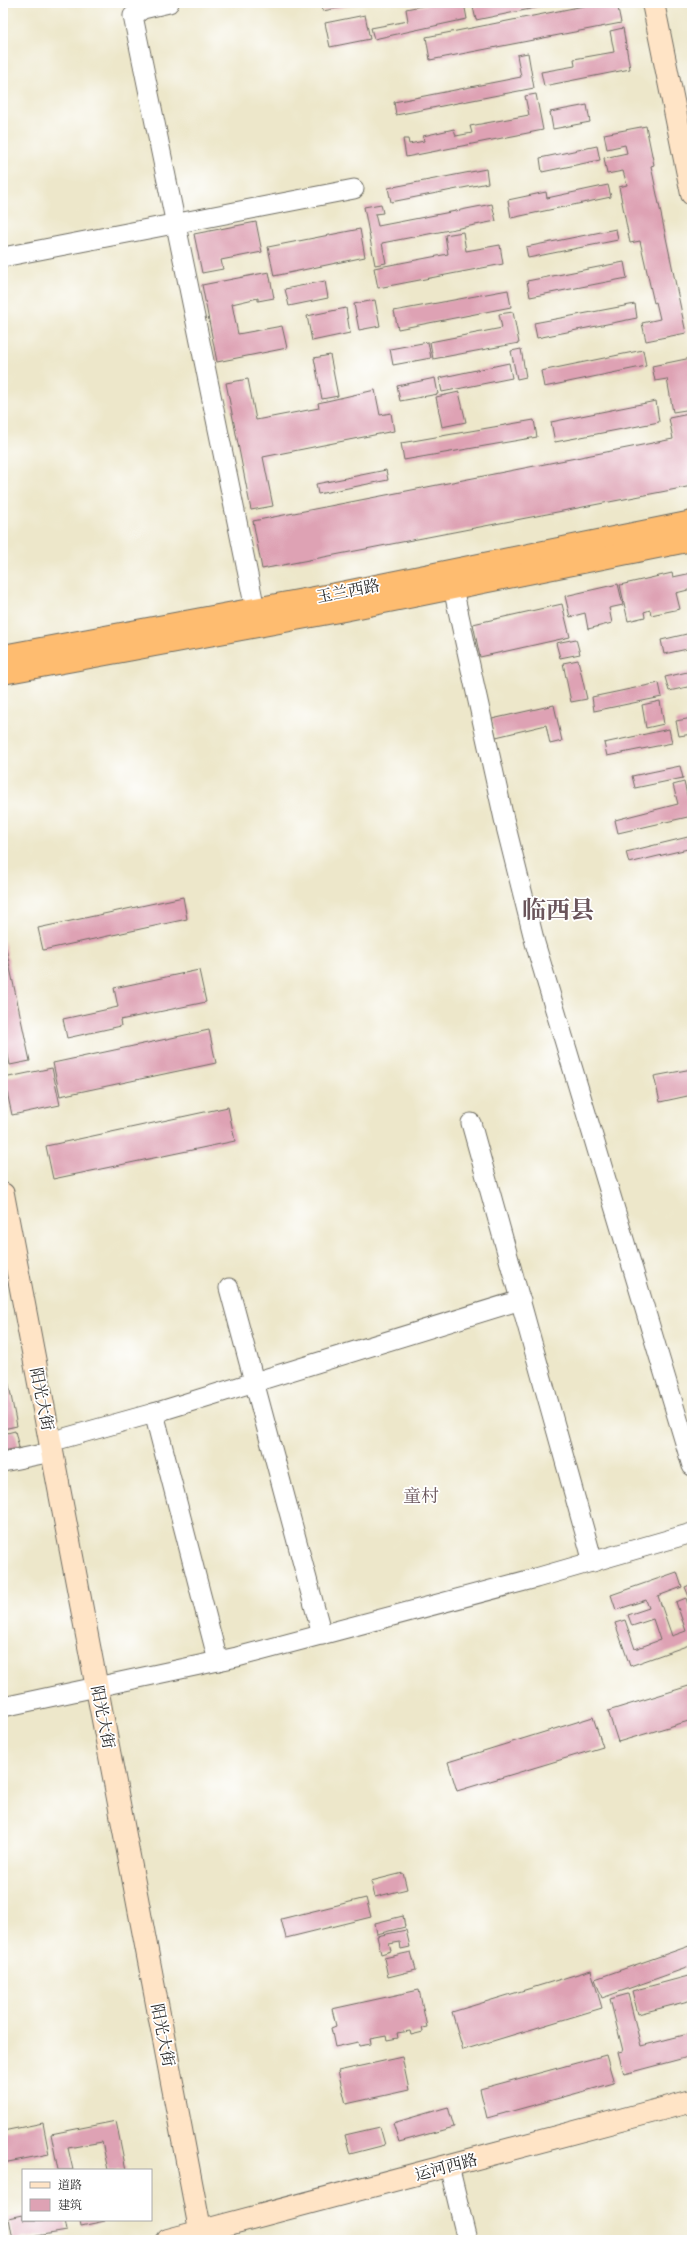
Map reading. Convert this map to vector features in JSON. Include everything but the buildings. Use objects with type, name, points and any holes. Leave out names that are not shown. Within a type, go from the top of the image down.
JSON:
[{"type":"highway","name":"玉兰西路","points":[[3,656],[255,609],[692,522]]},
{"type":"highway","name":"玉兰西路","points":[[3,673],[453,588],[692,540]]},
{"type":"street","points":[[169,3],[142,9],[133,16],[255,609]]},
{"type":"street","points":[[653,3],[692,194]]},
{"type":"street","points":[[3,257],[354,189]]},
{"type":"street","points":[[453,588],[502,811],[535,943],[692,1466]]},
{"type":"street","points":[[471,1123],[593,1562]]},
{"type":"street","name":"阳光大街","points":[[3,1194],[201,2236]]},
{"type":"street","points":[[230,1288],[253,1382],[322,1635]]},
{"type":"street","points":[[3,1462],[253,1382],[521,1300]]},
{"type":"street","points":[[154,1413],[218,1661]]},
{"type":"street","points":[[3,1707],[218,1661],[322,1635],[593,1562],[692,1533]]},
{"type":"street","name":"运河西路","points":[[168,2240],[201,2236],[449,2166],[692,2101]]},
{"type":"street","points":[[449,2166],[467,2240]]},
{"type":"district","name":"临西县","points":[[558,910]]},
{"type":"district","name":"童村","points":[[421,1496]]}]
